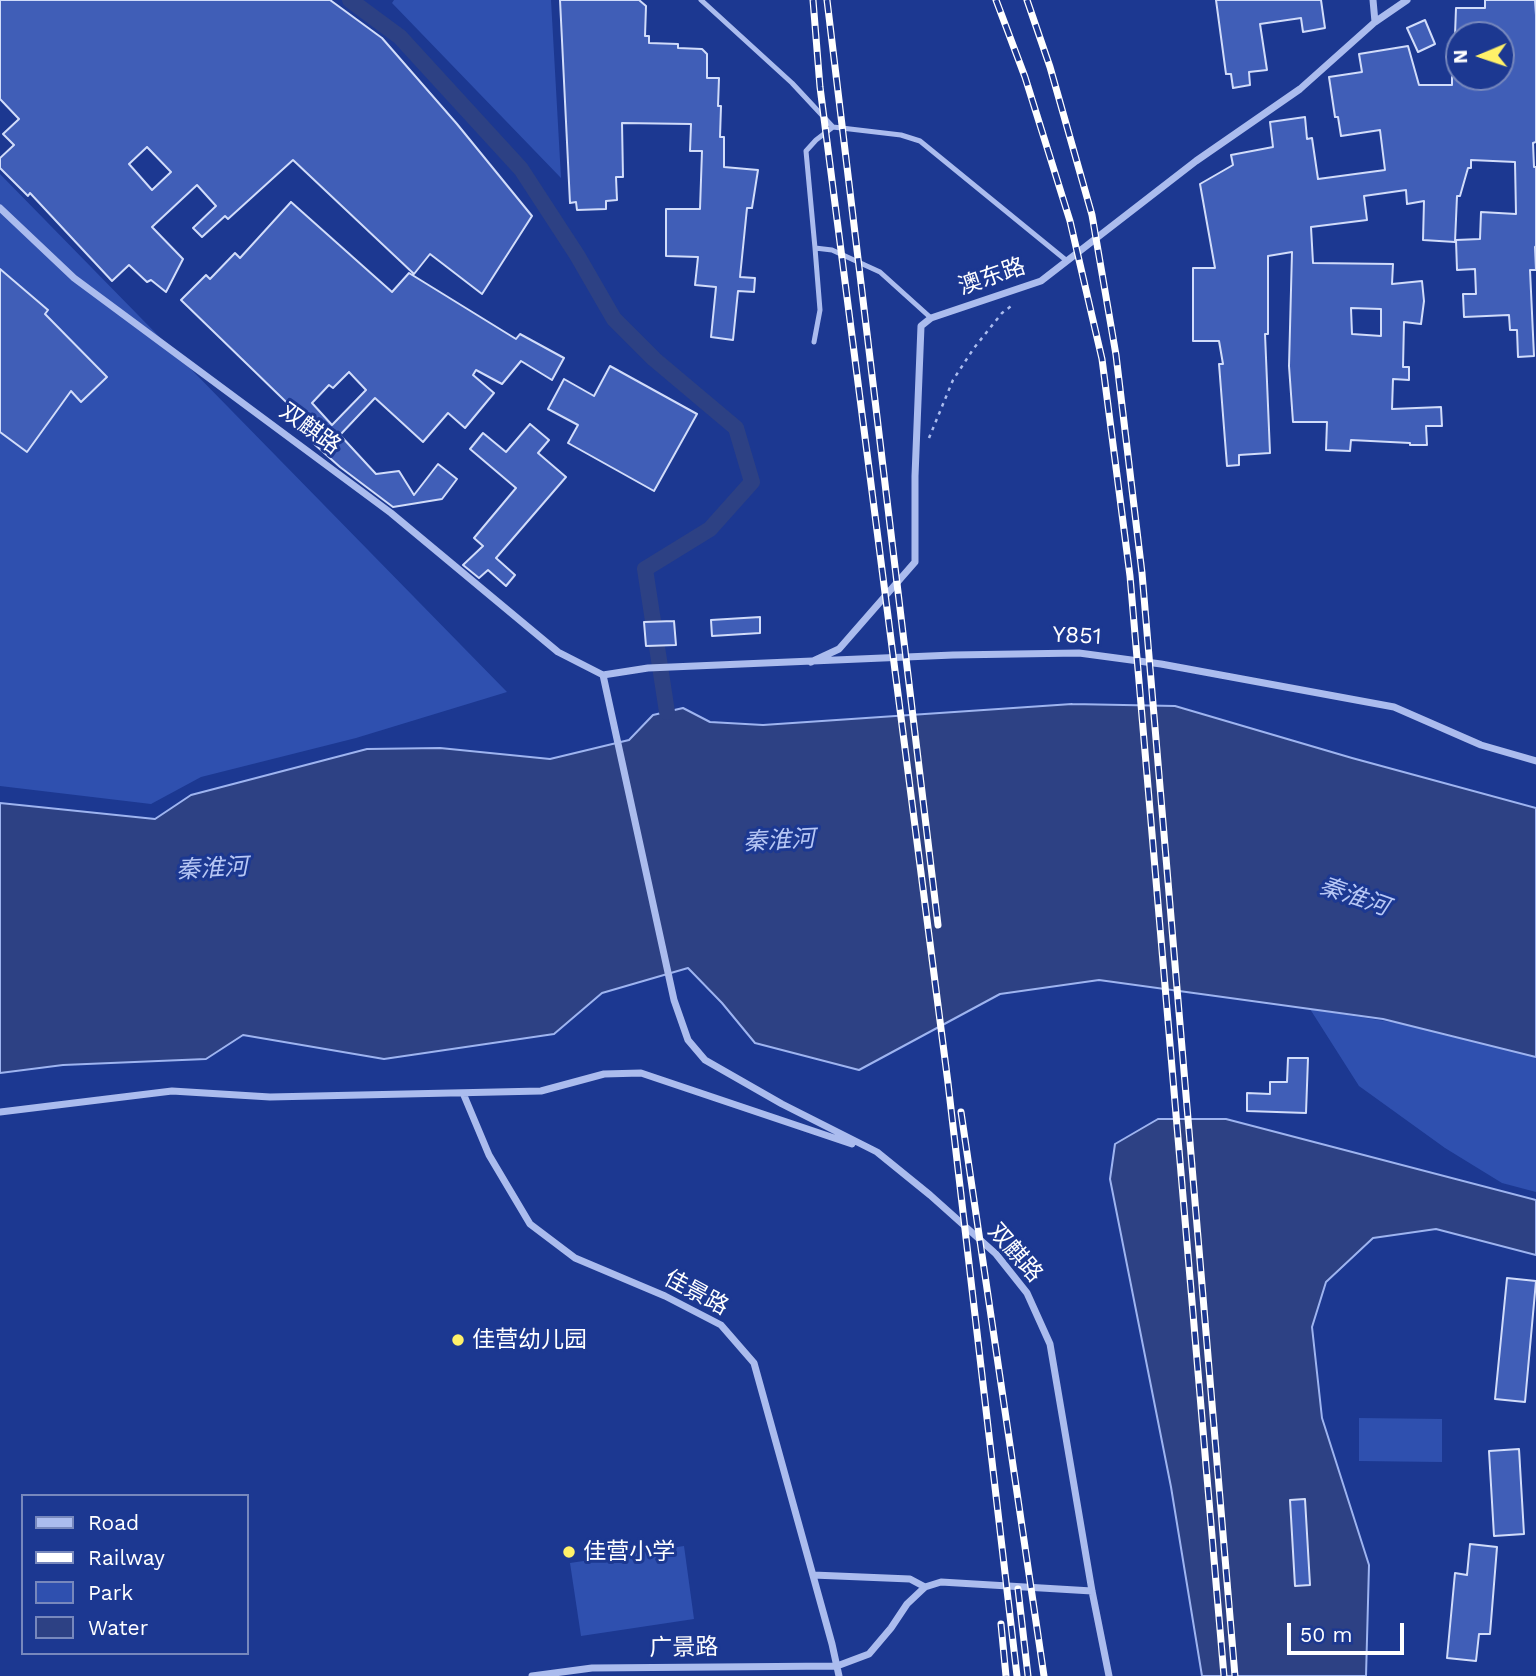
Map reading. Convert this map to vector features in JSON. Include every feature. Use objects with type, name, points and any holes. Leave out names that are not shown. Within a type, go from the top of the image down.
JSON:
[{"type":"street","points":[[1373,0],[1375,23]]},
{"type":"street","name":"澳东路","points":[[931,318],[1041,281],[1196,161],[1300,89],[1375,23],[1407,0]]},
{"type":"street","name":"双麒路","points":[[0,208],[74,278],[391,513],[558,652],[603,675],[674,1000],[688,1040],[705,1060],[782,1104],[877,1152],[996,1254],[1027,1293],[1050,1344],[1109,1676]]},
{"type":"street","points":[[811,662],[839,649],[915,562],[915,463],[921,326],[931,318]]},
{"type":"street","name":"Y851","points":[[603,675],[648,668],[953,655],[1079,653],[1147,662],[1394,707],[1481,745],[1536,761]]},
{"type":"street","points":[[0,1112],[172,1091],[270,1097],[541,1091],[604,1073],[641,1073],[877,1152]]},
{"type":"street","name":"佳景路","points":[[463,1093],[489,1155],[530,1224],[575,1258],[665,1296],[721,1325],[754,1363],[839,1676]]},
{"type":"street","points":[[813,1575],[910,1579],[925,1587]]},
{"type":"street","points":[[837,1666],[869,1654],[907,1604],[925,1587],[941,1582],[1092,1591]]},
{"type":"street","name":"广景路","points":[[533,1676],[592,1668],[837,1666]]},
{"type":"lane","points":[[701,0],[792,83],[832,127],[901,135],[920,141],[1067,261]]},
{"type":"lane","points":[[814,342],[820,310],[806,151],[832,127]]},
{"type":"lane","points":[[815,248],[832,250],[880,272],[931,318]]},
{"type":"path","points":[[928,442],[953,380],[974,348],[1003,313],[1022,297]]},
{"type":"green space","points":[[394,0],[551,0],[561,178],[392,3]]},
{"type":"green space","points":[[0,174],[507,692],[356,738],[201,777],[151,804],[0,786]]},
{"type":"green space","points":[[1310,1009],[1397,1023],[1536,1053],[1536,1192],[1502,1183],[1445,1148],[1359,1086]]},
{"type":"green space","points":[[1359,1418],[1442,1419],[1442,1462],[1359,1461]]},
{"type":"green space","points":[[684,1546],[694,1619],[581,1636],[570,1563]]},
{"type":"water","name":"秦淮河","points":[[1072,704],[1175,706],[1536,808],[1536,1057],[1383,1019],[1099,980],[1000,994],[859,1070],[755,1043],[688,968],[602,993],[554,1034],[384,1059],[243,1035],[206,1059],[63,1065],[0,1073],[0,803],[155,819],[191,795],[367,749],[440,748],[550,759],[629,740],[653,715],[683,708],[710,722],[763,725]]},
{"type":"water","points":[[1158,1119],[1226,1119],[1536,1200],[1536,1255],[1436,1229],[1373,1238],[1326,1282],[1312,1327],[1322,1418],[1369,1565],[1366,1676],[1202,1676],[1171,1487],[1110,1179],[1115,1144]]},
{"type":"building","points":[[0,0],[330,0],[382,38],[532,216],[482,294],[430,254],[414,274],[293,160],[228,219],[225,216],[202,237],[193,228],[216,206],[197,185],[152,227],[183,259],[166,292],[151,280],[147,282],[129,265],[112,281],[30,193],[28,196],[0,168],[0,158],[14,145],[3,134],[19,119],[0,99]],"holes":[[[147,147],[171,172],[152,190],[129,164]]]},
{"type":"building","points":[[560,0],[639,0],[646,6],[645,36],[649,36],[649,43],[678,44],[678,48],[702,49],[707,54],[707,78],[719,78],[718,106],[721,106],[720,137],[724,137],[724,167],[758,170],[752,208],[747,208],[740,277],[755,278],[754,292],[738,291],[733,340],[711,337],[716,287],[695,285],[698,257],[666,256],[666,209],[700,209],[702,151],[690,151],[691,124],[622,123],[623,177],[616,177],[617,200],[606,201],[606,209],[577,210],[576,202],[570,203]]},
{"type":"building","points":[[1216,0],[1321,0],[1325,28],[1303,32],[1301,18],[1260,24],[1267,70],[1249,72],[1250,85],[1233,88],[1231,74],[1226,74]]},
{"type":"building","points":[[1485,0],[1535,0],[1536,142],[1533,143],[1536,167],[1536,270],[1530,270],[1534,356],[1518,357],[1517,330],[1510,330],[1509,315],[1464,317],[1463,294],[1476,294],[1475,269],[1457,270],[1456,240],[1480,239],[1481,212],[1516,214],[1515,162],[1471,160],[1471,168],[1468,168],[1460,196],[1457,196],[1455,242],[1423,240],[1424,201],[1407,204],[1406,190],[1364,196],[1367,220],[1311,227],[1313,263],[1393,264],[1392,284],[1422,281],[1424,301],[1421,324],[1404,322],[1403,367],[1409,367],[1409,380],[1393,379],[1392,409],[1441,407],[1442,426],[1426,426],[1427,445],[1351,440],[1350,451],[1326,450],[1327,422],[1293,422],[1289,366],[1292,252],[1268,256],[1268,334],[1265,334],[1270,453],[1239,455],[1239,465],[1227,466],[1219,364],[1223,364],[1219,341],[1193,341],[1193,268],[1215,268],[1200,184],[1233,165],[1231,155],[1273,147],[1270,122],[1305,117],[1307,139],[1312,138],[1318,179],[1385,170],[1380,130],[1341,136],[1338,117],[1335,117],[1329,77],[1362,72],[1359,54],[1408,46],[1419,85],[1445,85],[1445,91],[1515,91],[1515,21],[1456,21],[1456,8],[1485,8]],"holes":[[[1351,308],[1381,309],[1381,336],[1352,334]]]},
{"type":"building","points":[[1425,20],[1435,44],[1418,52],[1407,28]]},
{"type":"building","points":[[291,202],[392,292],[409,273],[516,339],[520,334],[564,358],[552,380],[521,361],[502,384],[476,370],[473,375],[494,393],[465,428],[448,413],[423,442],[375,398],[340,435],[376,474],[399,471],[414,495],[438,464],[457,479],[442,499],[393,507],[313,443],[308,436],[315,430],[181,300],[206,275],[210,279],[235,253],[240,258]],"holes":[[[349,372],[366,390],[332,425],[312,403],[329,385],[333,388]]]},
{"type":"building","points":[[0,269],[48,310],[45,314],[107,377],[81,402],[71,391],[27,452],[0,432]]},
{"type":"building","points":[[610,366],[697,414],[654,491],[568,443],[578,425],[548,409],[564,379],[594,396]]},
{"type":"building","points":[[530,424],[549,440],[538,453],[566,477],[496,558],[515,575],[506,586],[488,570],[479,578],[463,565],[483,546],[474,538],[516,488],[470,449],[483,433],[506,452]]},
{"type":"building","points":[[760,617],[760,633],[712,636],[711,620]]},
{"type":"building","points":[[674,621],[676,645],[646,646],[644,622]]},
{"type":"building","points":[[1288,1058],[1308,1058],[1306,1113],[1247,1111],[1247,1093],[1270,1094],[1270,1082],[1287,1082]]},
{"type":"building","points":[[1507,1278],[1536,1281],[1525,1402],[1495,1399]]},
{"type":"building","points":[[1519,1449],[1524,1534],[1494,1536],[1489,1451]]},
{"type":"building","points":[[1305,1499],[1310,1585],[1295,1586],[1290,1500]]},
{"type":"building","points":[[1470,1544],[1497,1547],[1490,1634],[1479,1634],[1476,1661],[1447,1658],[1455,1573],[1467,1575]]},
{"type":"waterway","points":[[350,0],[400,37],[521,169],[577,255],[614,319],[654,359],[736,428],[752,482],[710,529],[645,569],[667,712]]},
{"type":"railway","points":[[813,0],[820,87],[948,1083],[1017,1676]]},
{"type":"railway","points":[[827,0],[938,925]]},
{"type":"railway","points":[[996,0],[1025,77],[1070,221],[1102,359],[1130,576],[1224,1676]]},
{"type":"railway","points":[[1027,0],[1050,67],[1092,215],[1116,355],[1142,573],[1235,1676]]},
{"type":"railway","points":[[961,1112],[1044,1676]]},
{"type":"railway","points":[[1018,1589],[1028,1676]]},
{"type":"railway","points":[[1001,1624],[1006,1676]]},
{"type":"place","name":"佳营幼儿园","points":[[458,1340]]},
{"type":"place","name":"佳营小学","points":[[569,1552]]}]
